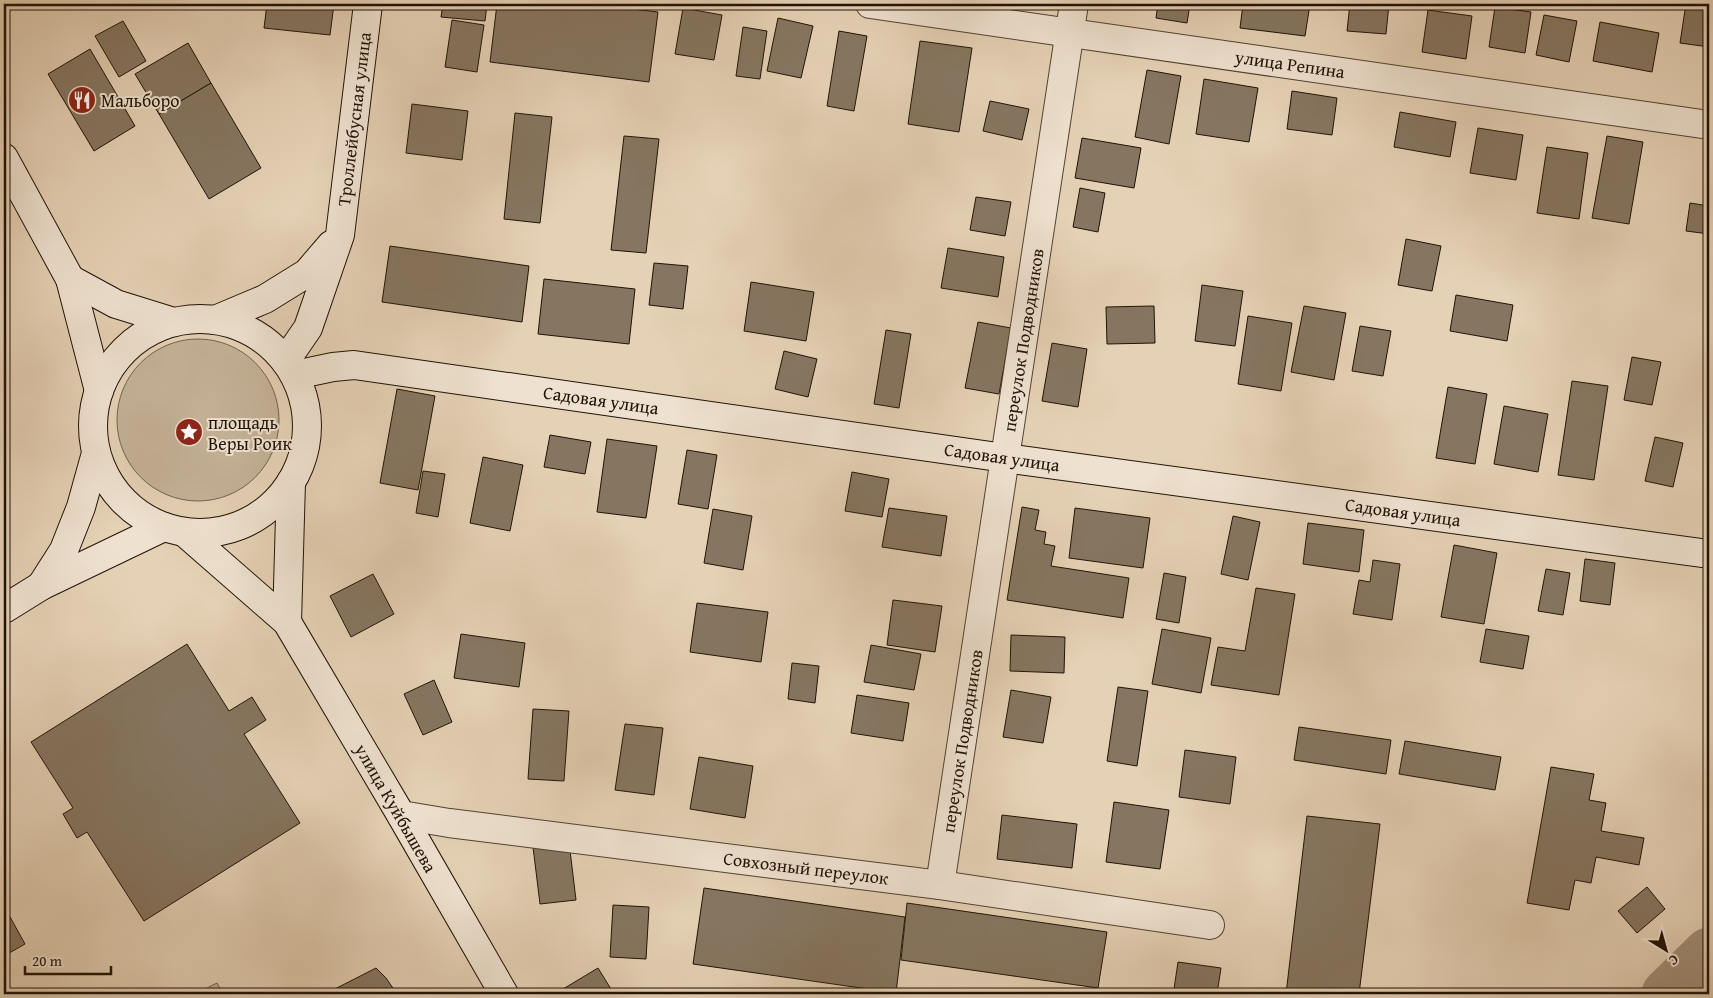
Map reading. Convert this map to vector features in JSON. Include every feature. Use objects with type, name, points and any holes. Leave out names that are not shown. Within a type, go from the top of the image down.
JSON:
[{"type":"main road","name":"Троллейбусная улица","points":[[290,368],[308,328],[340,235],[368,4]]},
{"type":"main road","name":"улица Репина","points":[[870,4],[1709,125]]},
{"type":"main road","name":"переулок Подводников","points":[[940,884],[1074,4]]},
{"type":"main road","points":[[4,158],[70,279],[99,391]]},
{"type":"main road","points":[[215,320],[264,299],[307,272],[340,235]]},
{"type":"main road","points":[[70,279],[116,304],[174,322]]},
{"type":"main road","points":[[4,609],[41,586],[174,530],[212,532],[226,530],[245,523],[263,512],[291,482],[301,463],[306,442],[307,421],[304,400],[290,368],[272,346],[255,334],[236,325],[215,320],[194,319],[174,322],[136,340],[120,355],[108,371],[99,391],[94,411],[93,432],[96,453],[103,472],[114,490],[128,506],[145,518],[174,530],[287,622]]},
{"type":"main road","name":"Садовая улица","points":[[290,368],[354,365],[1005,458],[1709,554]]},
{"type":"main road","points":[[41,586],[68,541],[81,507],[96,453]]},
{"type":"main road","points":[[287,622],[291,482]]},
{"type":"main road","name":"улица Куйбышева","points":[[287,622],[504,994]]},
{"type":"main road","name":"Совхозный переулок","points":[[401,815],[449,823],[940,884],[1210,925]]},
{"type":"shaded area","points":[[206,339],[222,342],[236,348],[256,362],[266,375],[276,396],[279,420],[276,444],[266,465],[256,478],[243,488],[222,498],[190,501],[174,498],[160,492],[146,483],[135,472],[120,444],[117,412],[120,396],[126,382],[135,368],[146,357],[174,342]]},
{"type":"shaded area","points":[[217,983],[223,994],[195,994]]},
{"type":"building","points":[[267,4],[334,4],[330,35],[264,28]]},
{"type":"building","points":[[443,4],[487,4],[485,21],[441,17]]},
{"type":"building","points":[[497,4],[589,4],[658,12],[649,82],[490,62]]},
{"type":"building","points":[[1158,4],[1190,4],[1187,23],[1156,18]]},
{"type":"building","points":[[1243,4],[1310,4],[1305,36],[1240,28]]},
{"type":"building","points":[[1350,4],[1389,4],[1386,34],[1347,31]]},
{"type":"building","points":[[1686,4],[1709,4],[1709,47],[1680,43]]},
{"type":"building","points":[[1495,7],[1531,12],[1525,53],[1489,47]]},
{"type":"building","points":[[683,8],[722,15],[714,60],[675,54]]},
{"type":"building","points":[[1428,10],[1472,16],[1466,59],[1422,52]]},
{"type":"building","points":[[1544,15],[1577,21],[1569,62],[1536,55]]},
{"type":"building","points":[[778,18],[813,26],[801,78],[767,71]]},
{"type":"building","points":[[452,20],[484,25],[477,72],[445,67]]},
{"type":"building","points":[[123,21],[146,61],[119,77],[95,36]]},
{"type":"building","points":[[1600,22],[1659,33],[1652,72],[1593,61]]},
{"type":"building","points":[[743,27],[767,31],[760,79],[736,76]]},
{"type":"building","points":[[839,31],[867,36],[854,111],[827,106]]},
{"type":"building","points":[[920,41],[972,48],[959,132],[908,124]]},
{"type":"building","points":[[188,43],[211,83],[159,114],[135,74]]},
{"type":"building","points":[[90,49],[135,126],[94,151],[48,74]]},
{"type":"building","points":[[1147,70],[1181,76],[1169,144],[1135,137]]},
{"type":"building","points":[[1204,79],[1258,88],[1249,142],[1196,134]]},
{"type":"building","points":[[211,83],[261,168],[209,199],[159,114]]},
{"type":"building","points":[[1292,91],[1337,98],[1332,135],[1287,129]]},
{"type":"building","points":[[990,101],[1029,109],[1022,140],[983,131]]},
{"type":"building","points":[[412,104],[468,111],[462,160],[406,153]]},
{"type":"building","points":[[1400,112],[1456,122],[1450,157],[1394,147]]},
{"type":"building","points":[[515,113],[552,117],[540,223],[504,219]]},
{"type":"building","points":[[1478,128],[1523,135],[1516,180],[1470,173]]},
{"type":"building","points":[[624,136],[659,139],[646,253],[611,250]]},
{"type":"building","points":[[1607,136],[1643,142],[1629,224],[1592,218]]},
{"type":"building","points":[[1082,138],[1141,148],[1134,188],[1075,178]]},
{"type":"building","points":[[1547,147],[1588,153],[1579,219],[1537,213]]},
{"type":"building","points":[[1080,188],[1105,193],[1098,232],[1073,227]]},
{"type":"building","points":[[976,197],[1011,202],[1005,236],[970,230]]},
{"type":"building","points":[[1690,203],[1709,206],[1709,234],[1686,231]]},
{"type":"building","points":[[1406,239],[1441,246],[1432,291],[1398,285]]},
{"type":"building","points":[[390,246],[529,266],[522,322],[382,302]]},
{"type":"building","points":[[948,248],[1004,257],[998,297],[941,288]]},
{"type":"building","points":[[654,263],[688,266],[683,309],[649,305]]},
{"type":"building","points":[[544,279],[635,289],[629,344],[538,334]]},
{"type":"building","points":[[751,282],[814,292],[806,341],[744,331]]},
{"type":"building","points":[[1202,285],[1243,291],[1235,346],[1195,341]]},
{"type":"building","points":[[1456,295],[1513,305],[1507,341],[1450,331]]},
{"type":"building","points":[[1709,304],[1709,329],[1706,328]]},
{"type":"building","points":[[1154,306],[1155,343],[1107,344],[1106,307]]},
{"type":"building","points":[[1304,306],[1346,313],[1334,380],[1291,372]]},
{"type":"building","points":[[1248,316],[1292,323],[1281,391],[1238,384]]},
{"type":"building","points":[[978,322],[1011,328],[999,394],[965,388]]},
{"type":"building","points":[[1360,326],[1391,331],[1383,376],[1352,371]]},
{"type":"building","points":[[886,330],[911,334],[899,408],[874,404]]},
{"type":"building","points":[[1052,343],[1087,349],[1078,407],[1042,401]]},
{"type":"building","points":[[784,351],[817,359],[808,397],[775,389]]},
{"type":"building","points":[[1632,357],[1661,362],[1652,405],[1624,400]]},
{"type":"building","points":[[1572,381],[1608,386],[1594,480],[1558,475]]},
{"type":"building","points":[[1448,387],[1487,394],[1475,464],[1436,458]]},
{"type":"building","points":[[397,389],[435,396],[418,490],[380,483]]},
{"type":"building","points":[[1504,406],[1548,414],[1538,472],[1494,464]]},
{"type":"building","points":[[550,435],[591,442],[585,474],[544,467]]},
{"type":"building","points":[[1655,437],[1683,443],[1673,487],[1645,481]]},
{"type":"building","points":[[607,439],[657,446],[646,518],[597,512]]},
{"type":"building","points":[[687,450],[717,455],[708,509],[678,504]]},
{"type":"building","points":[[483,457],[523,465],[510,531],[470,523]]},
{"type":"building","points":[[423,471],[445,474],[438,517],[416,513]]},
{"type":"building","points":[[852,472],[889,479],[882,517],[845,511]]},
{"type":"building","points":[[1022,507],[1039,510],[1035,530],[1046,532],[1044,544],[1055,546],[1051,566],[1129,578],[1123,618],[1007,600]]},
{"type":"building","points":[[889,508],[947,516],[941,556],[882,547]]},
{"type":"building","points":[[1075,508],[1150,518],[1143,568],[1069,558]]},
{"type":"building","points":[[713,509],[752,516],[743,570],[704,563]]},
{"type":"building","points":[[1233,516],[1260,522],[1248,580],[1221,574]]},
{"type":"building","points":[[1308,523],[1364,530],[1359,572],[1303,564]]},
{"type":"building","points":[[1454,545],[1497,553],[1484,624],[1441,617]]},
{"type":"building","points":[[1585,559],[1615,563],[1610,605],[1580,601]]},
{"type":"building","points":[[1373,560],[1400,564],[1392,620],[1353,614],[1359,580],[1370,582]]},
{"type":"building","points":[[1546,569],[1570,573],[1563,615],[1538,611]]},
{"type":"building","points":[[1164,573],[1186,577],[1179,623],[1156,619]]},
{"type":"building","points":[[373,574],[394,614],[351,637],[330,596]]},
{"type":"building","points":[[1256,588],[1295,594],[1279,695],[1211,685],[1218,647],[1245,651]]},
{"type":"building","points":[[893,600],[942,606],[935,652],[887,645]]},
{"type":"building","points":[[697,603],[768,612],[761,662],[690,652]]},
{"type":"building","points":[[1162,629],[1211,638],[1201,693],[1152,684]]},
{"type":"building","points":[[1486,629],[1529,636],[1523,669],[1480,662]]},
{"type":"building","points":[[461,634],[525,643],[519,687],[454,678]]},
{"type":"building","points":[[1011,635],[1065,637],[1064,673],[1010,671]]},
{"type":"building","points":[[187,644],[229,711],[252,697],[266,720],[244,734],[300,823],[144,921],[87,832],[77,838],[63,814],[73,808],[31,742]]},
{"type":"building","points":[[871,645],[921,654],[914,690],[864,682]]},
{"type":"building","points":[[792,663],[819,666],[815,703],[788,699]]},
{"type":"building","points":[[434,680],[452,722],[423,735],[404,694]]},
{"type":"building","points":[[1118,687],[1148,691],[1137,766],[1107,761]]},
{"type":"building","points":[[1011,690],[1051,697],[1043,743],[1003,737]]},
{"type":"building","points":[[857,695],[909,703],[903,741],[851,733]]},
{"type":"building","points":[[533,709],[569,711],[564,781],[528,779]]},
{"type":"building","points":[[625,724],[663,728],[654,795],[615,790]]},
{"type":"building","points":[[1299,727],[1391,740],[1386,774],[1294,760]]},
{"type":"building","points":[[1405,741],[1501,757],[1495,790],[1399,774]]},
{"type":"building","points":[[1185,750],[1236,757],[1230,804],[1179,797]]},
{"type":"building","points":[[699,757],[753,766],[745,818],[690,809]]},
{"type":"building","points":[[1551,767],[1594,774],[1589,800],[1606,803],[1601,831],[1644,838],[1639,865],[1596,857],[1591,883],[1575,880],[1569,910],[1527,903]]},
{"type":"building","points":[[1114,802],[1169,810],[1160,869],[1106,862]]},
{"type":"building","points":[[1002,815],[1077,824],[1072,868],[997,859]]},
{"type":"building","points":[[1307,816],[1380,824],[1359,994],[1286,994]]},
{"type":"building","points":[[569,842],[576,900],[540,904],[533,847]]},
{"type":"building","points":[[1647,887],[1665,909],[1637,933],[1618,911]]},
{"type":"building","points":[[704,888],[905,917],[896,993],[693,964]]},
{"type":"building","points":[[907,903],[1107,932],[1098,988],[901,960]]},
{"type":"building","points":[[613,905],[649,907],[646,959],[610,957]]},
{"type":"building","points":[[4,906],[25,944],[4,956]]},
{"type":"building","points":[[1178,962],[1221,968],[1217,994],[1174,989]]},
{"type":"building","points":[[376,968],[397,994],[325,994]]},
{"type":"building","points":[[598,968],[614,994],[560,994],[558,992]]},
{"type":"waterway","points":[[1667,994],[1709,953]]},
{"type":"place","name":"Мальборо","points":[[82,100]]},
{"type":"place","name":"площадь Веры Роик","points":[[189,432]]}]
